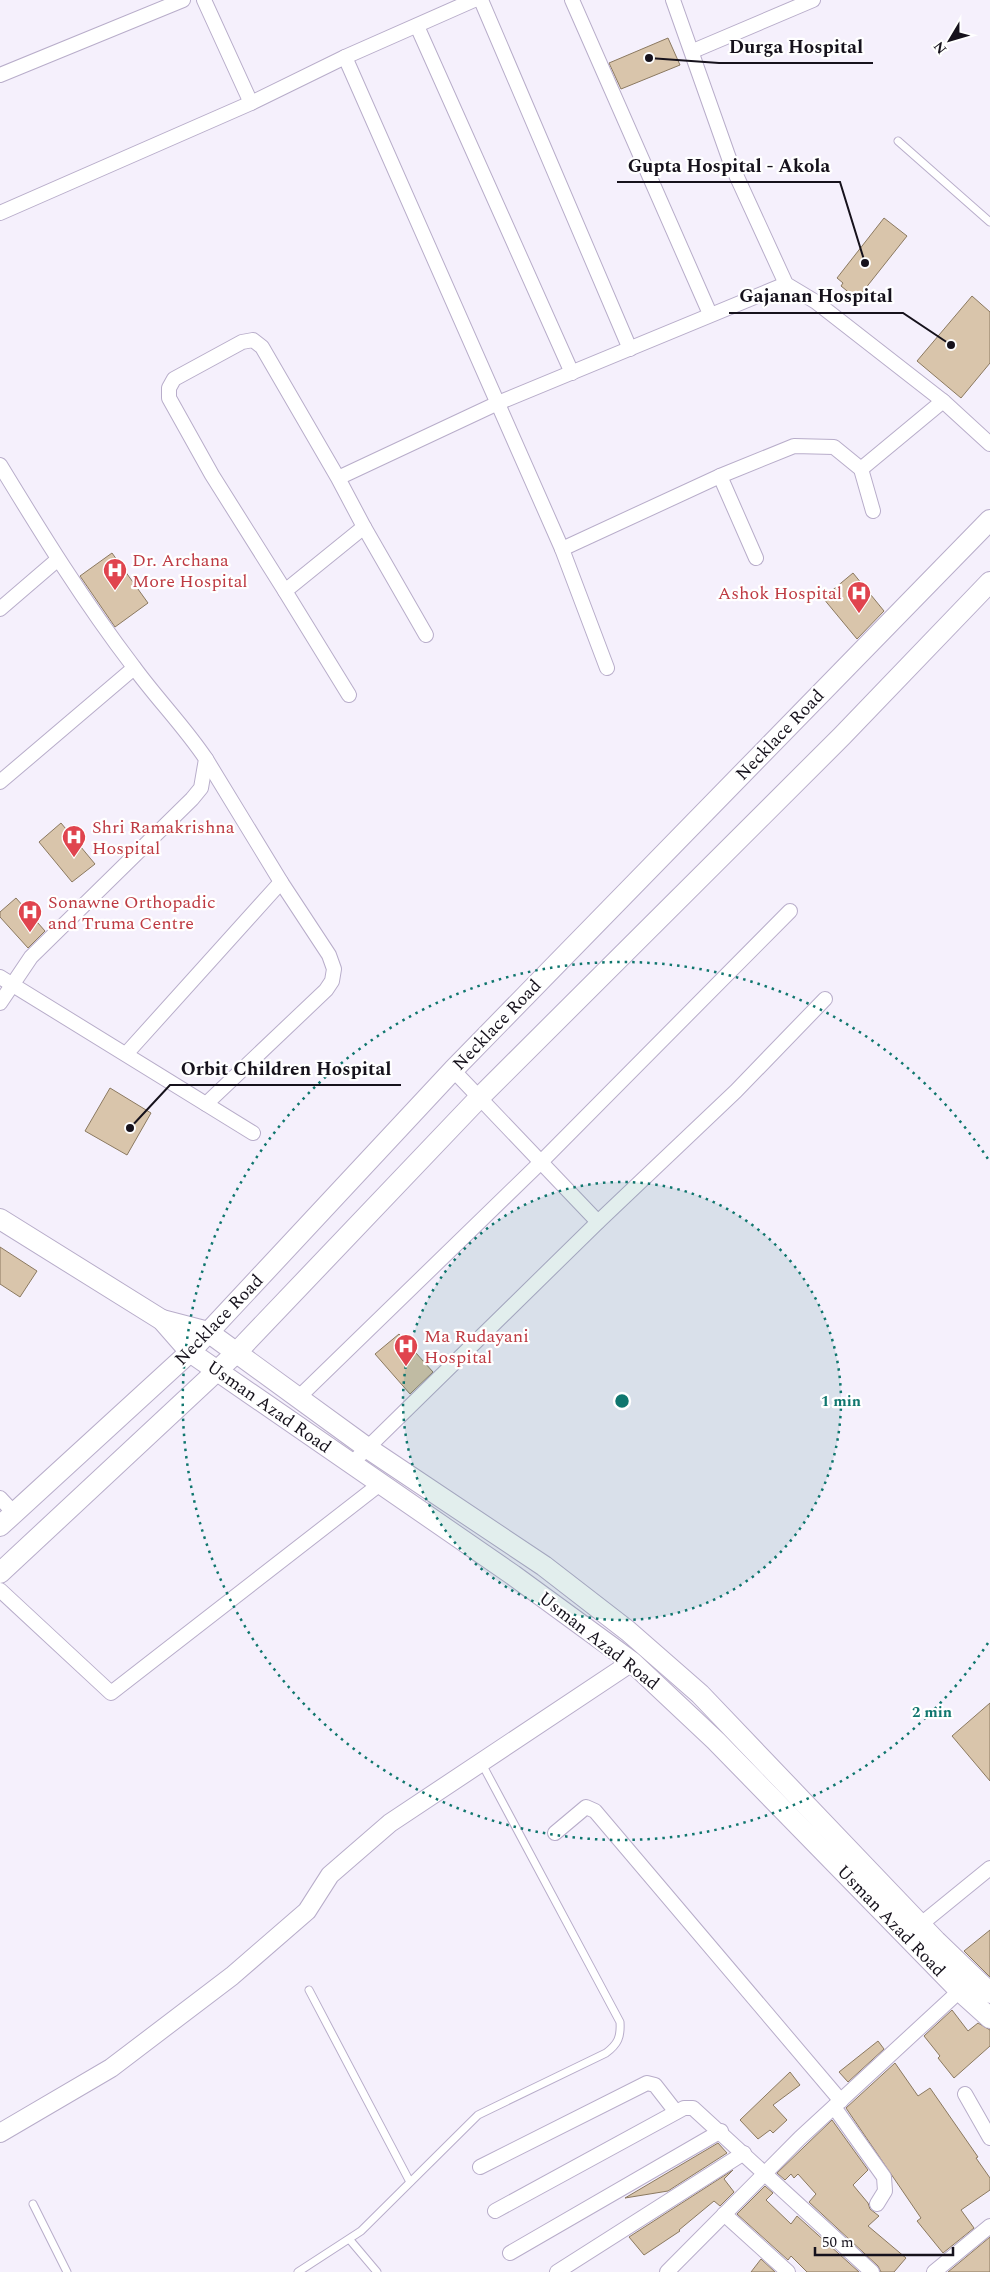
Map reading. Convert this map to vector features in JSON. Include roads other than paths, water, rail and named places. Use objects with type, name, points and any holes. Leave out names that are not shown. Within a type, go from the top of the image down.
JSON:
[{"type":"main road","name":"Necklace Road","points":[[7,1520],[190,1352],[453,1070],[990,520]]},
{"type":"main road","name":"Necklace Road","points":[[0,1573],[236,1353],[479,1098],[836,743],[990,582]]},
{"type":"main road","name":"Usman Azad Road","points":[[0,1219],[162,1320],[190,1352],[216,1371],[569,1614],[632,1662],[913,1930],[967,1984],[990,2018]]},
{"type":"main road","name":"Usman Azad Road","points":[[162,1320],[208,1332],[366,1447],[544,1566],[628,1631],[700,1694],[913,1930]]},
{"type":"main road","name":"Usman Azad Road","points":[[967,1984],[990,1993]]},
{"type":"street","points":[[0,75],[184,0]]},
{"type":"street","points":[[204,0],[251,103]]},
{"type":"street","points":[[0,213],[251,103],[345,57],[474,0]]},
{"type":"street","points":[[481,0],[630,349]]},
{"type":"street","points":[[572,0],[710,314]]},
{"type":"street","points":[[673,0],[693,51],[731,164],[786,284],[816,302],[943,401],[990,444]]},
{"type":"street","points":[[693,51],[813,0]]},
{"type":"street","points":[[416,26],[572,373]]},
{"type":"street","points":[[345,57],[562,549],[607,668]]},
{"type":"street","points":[[338,478],[498,403],[786,284]]},
{"type":"street","points":[[349,695],[212,475],[169,398],[169,388],[174,379],[242,342],[253,340],[262,347],[426,635]]},
{"type":"street","points":[[861,469],[943,401]]},
{"type":"street","points":[[562,549],[720,476],[794,446],[834,447],[861,469],[873,511]]},
{"type":"street","points":[[0,465],[57,560],[134,668],[183,727],[206,759],[281,882],[329,955],[334,969],[332,981],[326,990],[206,1104]]},
{"type":"street","points":[[720,476],[756,558]]},
{"type":"street","points":[[285,591],[364,527]]},
{"type":"street","points":[[0,609],[57,560]]},
{"type":"street","points":[[0,782],[134,668]]},
{"type":"street","points":[[0,1002],[31,957],[192,800],[200,788],[206,759]]},
{"type":"street","points":[[126,1054],[281,882]]},
{"type":"street","points":[[298,1398],[541,1162],[790,911]]},
{"type":"street","points":[[0,976],[253,1133]]},
{"type":"street","points":[[350,1464],[598,1222],[736,1091],[825,999]]},
{"type":"street","points":[[453,1070],[598,1222]]},
{"type":"street","points":[[0,1590],[112,1692],[380,1484]]},
{"type":"street","points":[[0,1498],[7,1520]]},
{"type":"street","points":[[0,2133],[110,2068],[232,1976],[307,1911],[330,1875],[390,1823],[480,1760],[632,1662]]},
{"type":"street","points":[[555,1833],[586,1807],[595,1811],[838,2104],[884,2177],[885,2191],[877,2204]]},
{"type":"street","points":[[913,1930],[990,1868]]},
{"type":"street","points":[[667,2272],[765,2173],[967,1984]]},
{"type":"street","points":[[480,2167],[647,2083],[655,2085],[676,2112]]},
{"type":"street","points":[[965,2094],[990,2138]]},
{"type":"street","points":[[495,2211],[688,2107],[692,2108],[721,2131],[872,2272]]},
{"type":"street","points":[[510,2253],[721,2131]]},
{"type":"street","points":[[557,2272],[744,2153]]},
{"type":"street","points":[[724,2214],[788,2272]]},
{"type":"street","points":[[934,2272],[990,2226]]},
{"type":"lane","points":[[898,141],[990,222]]},
{"type":"lane","points":[[298,2272],[350,2240],[372,2222],[478,2115],[606,2053],[615,2046],[621,2035],[620,2022],[480,1760]]},
{"type":"lane","points":[[309,1990],[410,2182]]},
{"type":"lane","points":[[33,2204],[67,2272]]},
{"type":"lane","points":[[350,2240],[377,2272]]},
{"type":"place","name":"Durga Hospital","points":[[649,58]]},
{"type":"place","name":"Gupta Hospital - Akola","points":[[865,263]]},
{"type":"place","name":"Gajanan Hospital","points":[[951,345]]},
{"type":"place","name":"Dr. Archana More Hospital","points":[[115,591]]},
{"type":"place","name":"Ashok Hospital","points":[[859,614]]},
{"type":"place","name":"Shri Ramakrishna Hospital","points":[[74,858]]},
{"type":"place","name":"Sonawne Orthopadic and Truma Centre","points":[[30,933]]},
{"type":"place","name":"Orbit Children Hospital","points":[[130,1128]]},
{"type":"place","name":"Ma Rudayani Hospital","points":[[406,1367]]}]
